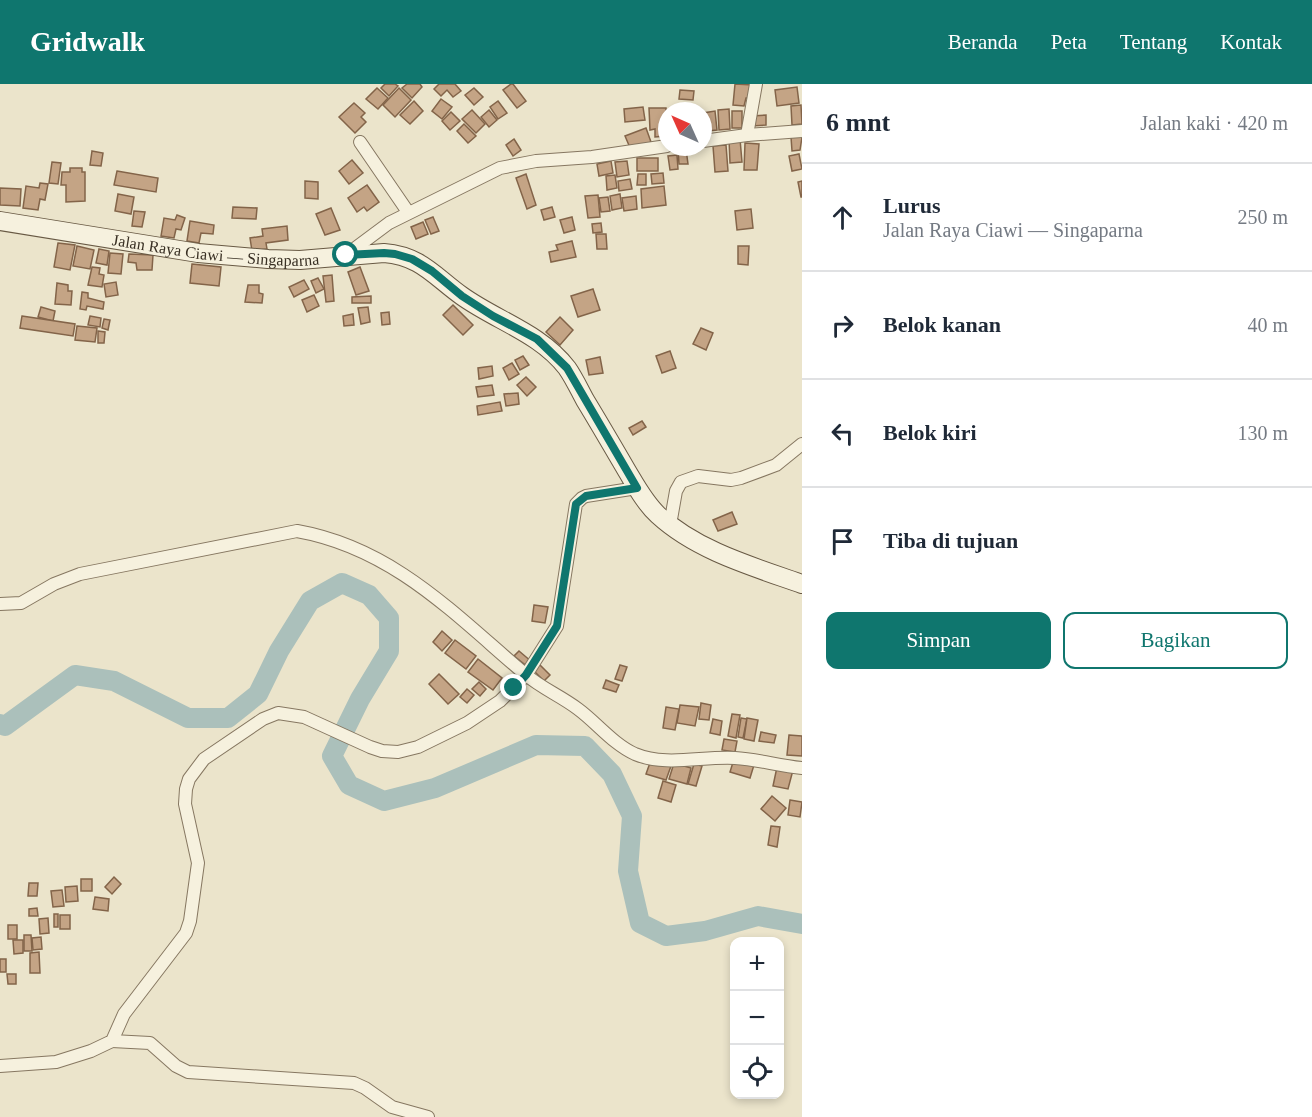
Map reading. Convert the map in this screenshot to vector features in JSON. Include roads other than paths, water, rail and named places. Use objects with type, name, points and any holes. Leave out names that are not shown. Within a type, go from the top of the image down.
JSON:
[{"type":"main road","name":"Jalan Raya Ciawi — Singaparna","points":[[0,221],[198,253],[300,260],[384,253],[412,259],[432,271],[470,301],[537,339],[567,368],[637,488],[657,514],[670,525],[711,549],[802,584]]},
{"type":"street","points":[[747,135],[756,84]]},
{"type":"street","points":[[712,140],[802,131]]},
{"type":"street","points":[[360,142],[408,212]]},
{"type":"street","points":[[346,255],[408,212],[500,168],[536,161],[592,157],[658,147]]},
{"type":"street","points":[[670,525],[676,491],[681,482],[698,476],[731,480],[741,478],[776,465],[802,444]]},
{"type":"street","points":[[112,1041],[124,1014],[186,933],[190,921],[198,863],[185,804],[186,789],[189,779],[204,759],[270,715],[290,714],[382,751],[398,752],[418,747],[467,723],[500,701],[526,675],[557,626],[576,504],[586,496],[637,488]]},
{"type":"street","points":[[0,604],[21,603],[54,584],[80,574],[297,531],[330,539],[388,564],[405,574],[442,601],[526,675],[578,708],[622,747],[645,757],[672,760],[735,758],[802,768]]},
{"type":"street","points":[[0,1066],[56,1062],[91,1051],[112,1041],[150,1043],[176,1066],[188,1072],[354,1083],[392,1107],[428,1117]]},
{"type":"waterway","points":[[0,724],[5,726],[75,675],[114,681],[188,718],[228,718],[258,694],[279,651],[310,601],[342,583],[369,595],[389,618],[389,651],[360,699],[332,756],[349,785],[384,801],[435,788],[536,745],[585,746],[612,774],[632,816],[628,871],[640,923],[666,936],[705,931],[758,916],[802,924]]}]
